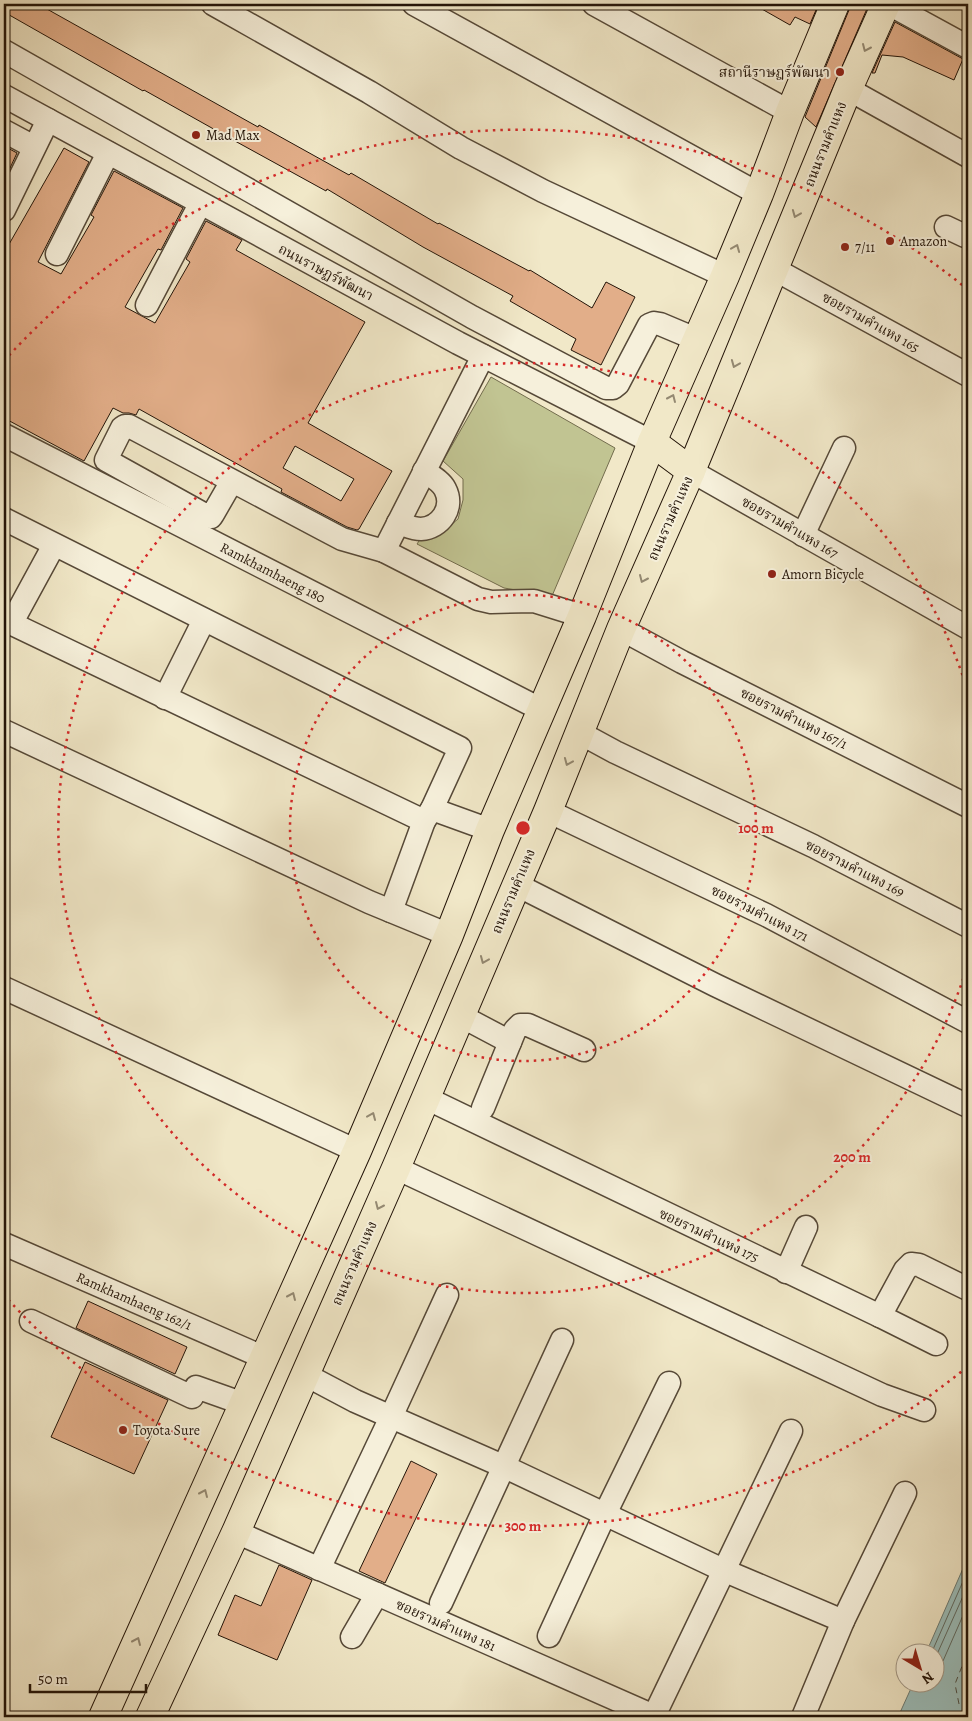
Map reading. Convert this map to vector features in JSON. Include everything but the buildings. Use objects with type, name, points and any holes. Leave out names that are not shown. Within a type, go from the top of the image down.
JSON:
[{"type":"main road","points":[[103,1717],[357,1151],[449,935],[490,830],[582,616],[652,442],[725,276],[835,4]]},
{"type":"main road","name":"ถนนรามคำแหง","points":[[150,1717],[236,1532],[396,1168],[548,811],[621,629],[691,471],[848,89],[888,4]]},
{"type":"main road","points":[[652,442],[691,471]]},
{"type":"main road","points":[[280,1323],[290,1338],[302,1342],[321,1336]]},
{"type":"main road","points":[[261,1366],[288,1376],[300,1384]]},
{"type":"street","points":[[213,4],[369,92],[461,148],[543,191],[725,276]]},
{"type":"street","points":[[414,4],[759,194]]},
{"type":"street","points":[[594,4],[790,112]]},
{"type":"street","points":[[888,4],[968,47]]},
{"type":"street","points":[[4,51],[472,317],[606,388],[613,388],[618,384],[649,325],[654,322],[698,340]]},
{"type":"street","points":[[848,89],[968,156]]},
{"type":"street","name":"ถนนราษฏร์พัฒนา","points":[[4,96],[458,343],[652,442]]},
{"type":"street","points":[[4,210],[48,120]]},
{"type":"street","points":[[4,131],[34,147]]},
{"type":"street","points":[[57,254],[108,153]]},
{"type":"street","points":[[147,305],[200,204]]},
{"type":"street","points":[[946,227],[965,236],[968,234]]},
{"type":"street","name":"ซอยรามคำแหง 165","points":[[774,269],[968,375]]},
{"type":"street","points":[[458,343],[472,317]]},
{"type":"street","points":[[384,551],[483,356]]},
{"type":"street","points":[[232,481],[211,517],[106,460],[122,428],[129,426],[342,539],[384,551],[478,599],[491,602],[534,602],[582,616]]},
{"type":"street","name":"Ramkhamhaeng 180","points":[[4,435],[542,710]]},
{"type":"street","points":[[803,534],[844,448]]},
{"type":"street","points":[[398,523],[418,529],[426,529],[440,522],[445,514],[448,506],[448,497],[445,489],[424,471]]},
{"type":"street","name":"ซอยรามคำแหง 167","points":[[691,471],[968,628]]},
{"type":"street","points":[[4,520],[460,748],[428,815],[391,911]]},
{"type":"street","points":[[54,545],[7,622],[165,698],[428,815],[490,830]]},
{"type":"street","points":[[165,698],[204,620]]},
{"type":"street","name":"ซอยรามคำแหง 167/1","points":[[621,629],[682,662],[968,806]]},
{"type":"street","points":[[4,731],[391,911],[449,935]]},
{"type":"street","name":"ซอยรามคำแหง 169","points":[[580,733],[615,752],[813,846],[968,926]]},
{"type":"street","name":"ซอยรามคำแหง 171","points":[[548,811],[766,915],[968,1022]]},
{"type":"street","points":[[516,884],[715,985],[968,1106]]},
{"type":"street","points":[[4,988],[357,1151]]},
{"type":"street","points":[[460,1016],[510,1042]]},
{"type":"street","points":[[483,1108],[515,1030],[520,1025],[528,1024],[584,1050]]},
{"type":"street","name":"ซอยรามคำแหง 175","points":[[426,1098],[936,1344]]},
{"type":"street","points":[[396,1168],[874,1392],[924,1410]]},
{"type":"street","points":[[786,1272],[806,1227]]},
{"type":"street","name":"Ramkhamhaeng 162/1","points":[[4,1244],[261,1366]]},
{"type":"street","points":[[880,1316],[905,1270],[911,1264],[919,1265],[968,1289]]},
{"type":"street","points":[[319,1569],[392,1417],[447,1295]]},
{"type":"street","points":[[31,1321],[192,1397],[196,1387],[244,1404]]},
{"type":"street","points":[[441,1602],[505,1467],[562,1340]]},
{"type":"street","points":[[549,1636],[605,1514],[669,1383]]},
{"type":"street","points":[[300,1384],[355,1401],[392,1417],[505,1467],[723,1570],[843,1621]]},
{"type":"street","points":[[655,1717],[723,1570],[791,1431]]},
{"type":"street","points":[[803,1717],[843,1621],[905,1493]]},
{"type":"street","name":"ซอยรามคำแหง 181","points":[[236,1532],[655,1717]]},
{"type":"street","points":[[352,1637],[377,1594]]},
{"type":"green space","points":[[491,377],[615,448],[552,596],[504,588],[417,544],[421,538],[436,537],[458,519],[463,500],[463,479],[443,461]]},
{"type":"water","points":[[968,1557],[967,1717],[898,1717],[908,1694],[944,1694],[944,1644],[930,1644]]},
{"type":"ferry route","points":[[959,1704],[955,1684],[968,1651]]},
{"type":"place","name":"สถานีราษฎร์พัฒนา","points":[[840,72]]},
{"type":"place","name":"Mad Max","points":[[196,135]]},
{"type":"place","name":"Amazon","points":[[890,241]]},
{"type":"place","name":"7/11","points":[[845,247]]},
{"type":"place","name":"Amorn Bicycle","points":[[772,574]]},
{"type":"place","name":"Toyota Sure","points":[[123,1430]]}]
